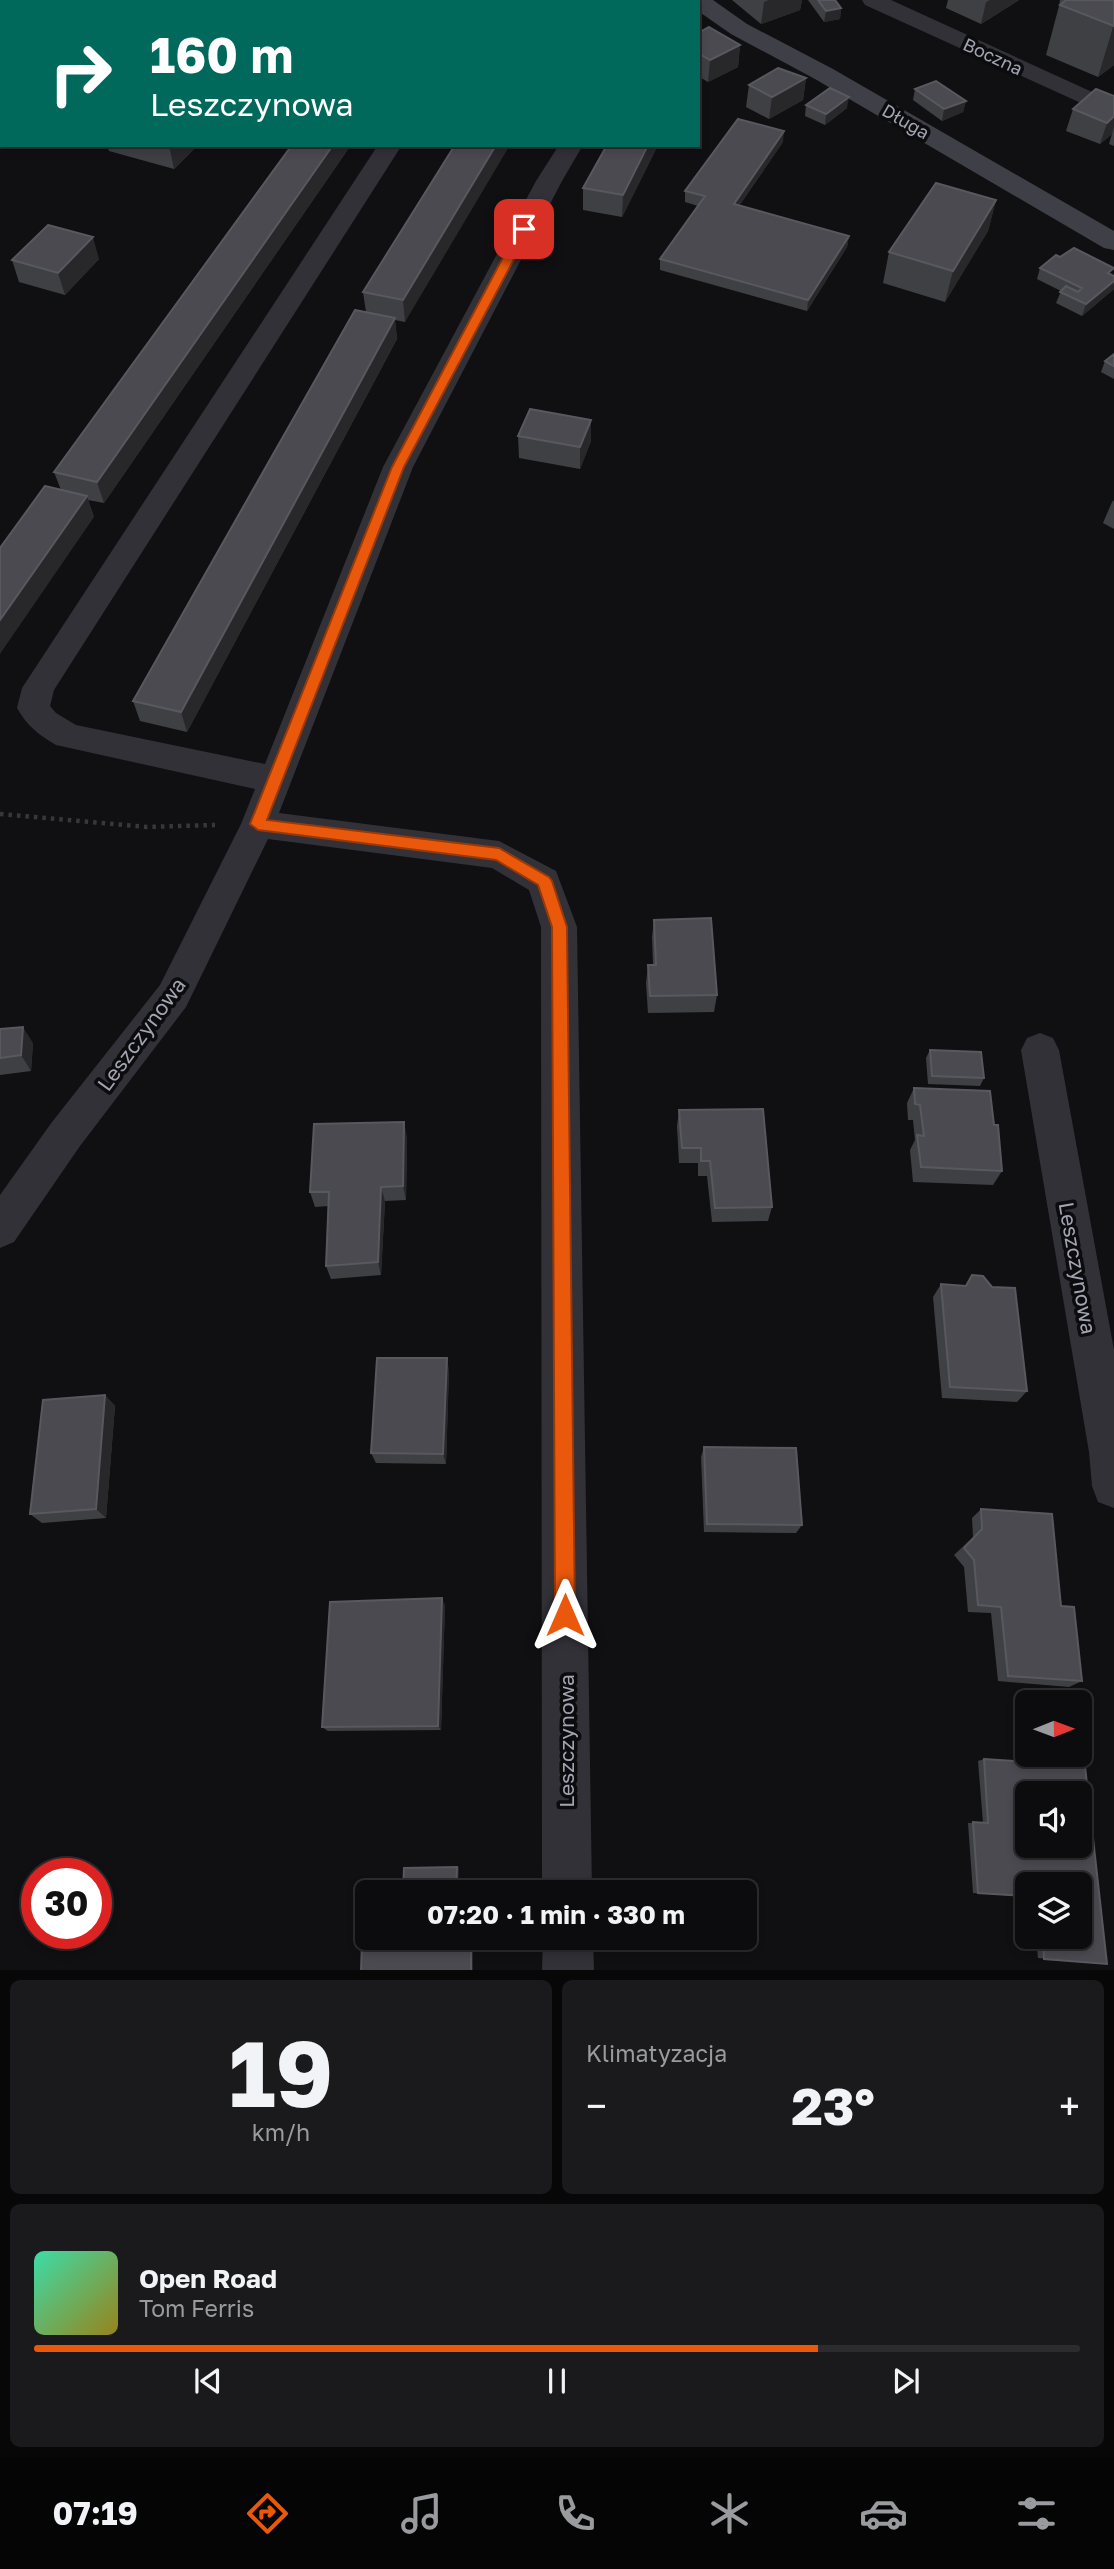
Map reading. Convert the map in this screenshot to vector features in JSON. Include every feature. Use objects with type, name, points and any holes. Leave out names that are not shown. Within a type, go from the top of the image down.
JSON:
[{"type":"street","name":"Boczna","points":[[873,0],[1114,111]]},
{"type":"street","name":"Długa","points":[[700,1],[739,29],[824,74],[1114,242]]},
{"type":"street","points":[[276,780],[68,736],[44,722],[33,708],[38,688],[389,147]]},
{"type":"street","name":"Leszczynowa","points":[[0,1229],[66,1135],[173,996],[258,824],[398,467],[549,181],[570,147]]},
{"type":"street","name":"Leszczynowa","points":[[258,824],[499,855],[544,881],[559,927],[567,1880]]},
{"type":"street","name":"Leszczynowa","points":[[1040,1050],[1111,1452],[1114,1486]]},
{"type":"street","points":[[568,1950],[568,1970]]},
{"type":"path","points":[[0,814],[147,827],[258,824]]},
{"type":"building","points":[[818,0],[835,0],[841,8],[826,11]]},
{"type":"building","points":[[1066,0],[1114,1],[1114,26],[1060,5]]},
{"type":"building","points":[[709,27],[740,45],[710,60],[700,54],[700,32]]},
{"type":"building","points":[[778,68],[806,78],[772,97],[749,85]]},
{"type":"building","points":[[936,81],[966,101],[944,109],[915,89]]},
{"type":"building","points":[[830,88],[849,97],[826,114],[806,105]]},
{"type":"building","points":[[1096,89],[1114,96],[1114,116],[1107,123],[1073,109]]},
{"type":"building","points":[[738,119],[784,131],[734,204],[849,236],[808,300],[660,259],[705,196],[685,191]]},
{"type":"building","points":[[291,147],[332,147],[97,482],[54,472]]},
{"type":"building","points":[[454,147],[495,147],[403,300],[363,292]]},
{"type":"building","points":[[606,147],[647,147],[623,195],[583,188]]},
{"type":"building","points":[[936,183],[996,200],[953,271],[889,252]]},
{"type":"building","points":[[48,225],[93,237],[58,273],[12,260]]},
{"type":"building","points":[[1074,248],[1114,268],[1108,273],[1114,276],[1114,281],[1086,304],[1060,292],[1066,286],[1078,292],[1082,288],[1040,268],[1056,255],[1060,257]]},
{"type":"building","points":[[355,310],[395,318],[181,712],[133,701]]},
{"type":"building","points":[[1114,354],[1114,366],[1105,361]]},
{"type":"building","points":[[530,409],[591,420],[580,447],[518,436]]},
{"type":"building","points":[[45,486],[87,496],[0,620],[0,548]]},
{"type":"building","points":[[711,918],[717,995],[650,996],[648,965],[656,965],[654,920]]},
{"type":"building","points":[[23,1027],[21,1055],[0,1058],[0,1029]]},
{"type":"building","points":[[930,1050],[981,1052],[984,1078],[932,1076]]},
{"type":"building","points":[[914,1088],[990,1091],[994,1125],[998,1125],[1002,1171],[921,1167],[917,1135],[924,1136],[920,1105],[915,1104]]},
{"type":"building","points":[[763,1109],[772,1207],[715,1208],[710,1161],[701,1161],[701,1148],[682,1148],[679,1110]]},
{"type":"building","points":[[404,1122],[403,1186],[381,1187],[378,1262],[326,1266],[329,1192],[310,1192],[314,1124]]},
{"type":"building","points":[[972,1275],[983,1276],[992,1287],[1015,1288],[1027,1391],[950,1387],[941,1284],[966,1286]]},
{"type":"building","points":[[377,1358],[447,1358],[443,1454],[371,1453]]},
{"type":"building","points":[[105,1395],[96,1509],[30,1514],[43,1400]]},
{"type":"building","points":[[704,1447],[796,1448],[802,1525],[707,1524]]},
{"type":"building","points":[[981,1509],[1052,1514],[1061,1606],[1074,1607],[1082,1681],[1008,1676],[1001,1607],[978,1605],[974,1560],[964,1548],[982,1529]]},
{"type":"building","points":[[442,1598],[438,1726],[322,1727],[330,1602]]},
{"type":"building","points":[[984,1759],[1015,1761],[1015,1768],[1085,1768],[1087,1781],[1015,1781],[1015,1858],[1092,1858],[1092,1829],[1107,1964],[1044,1959],[1044,1949],[1092,1949],[1092,1872],[1015,1872],[1015,1895],[978,1893],[973,1822],[988,1823]]},
{"type":"building","points":[[457,1867],[456,1880],[404,1880],[404,1868]]},
{"type":"building","points":[[362,1950],[471,1950],[471,1970],[361,1970]]},
{"type":"route","points":[[524,229],[398,467],[258,824],[499,855],[544,881],[559,927],[565,1615]]}]
